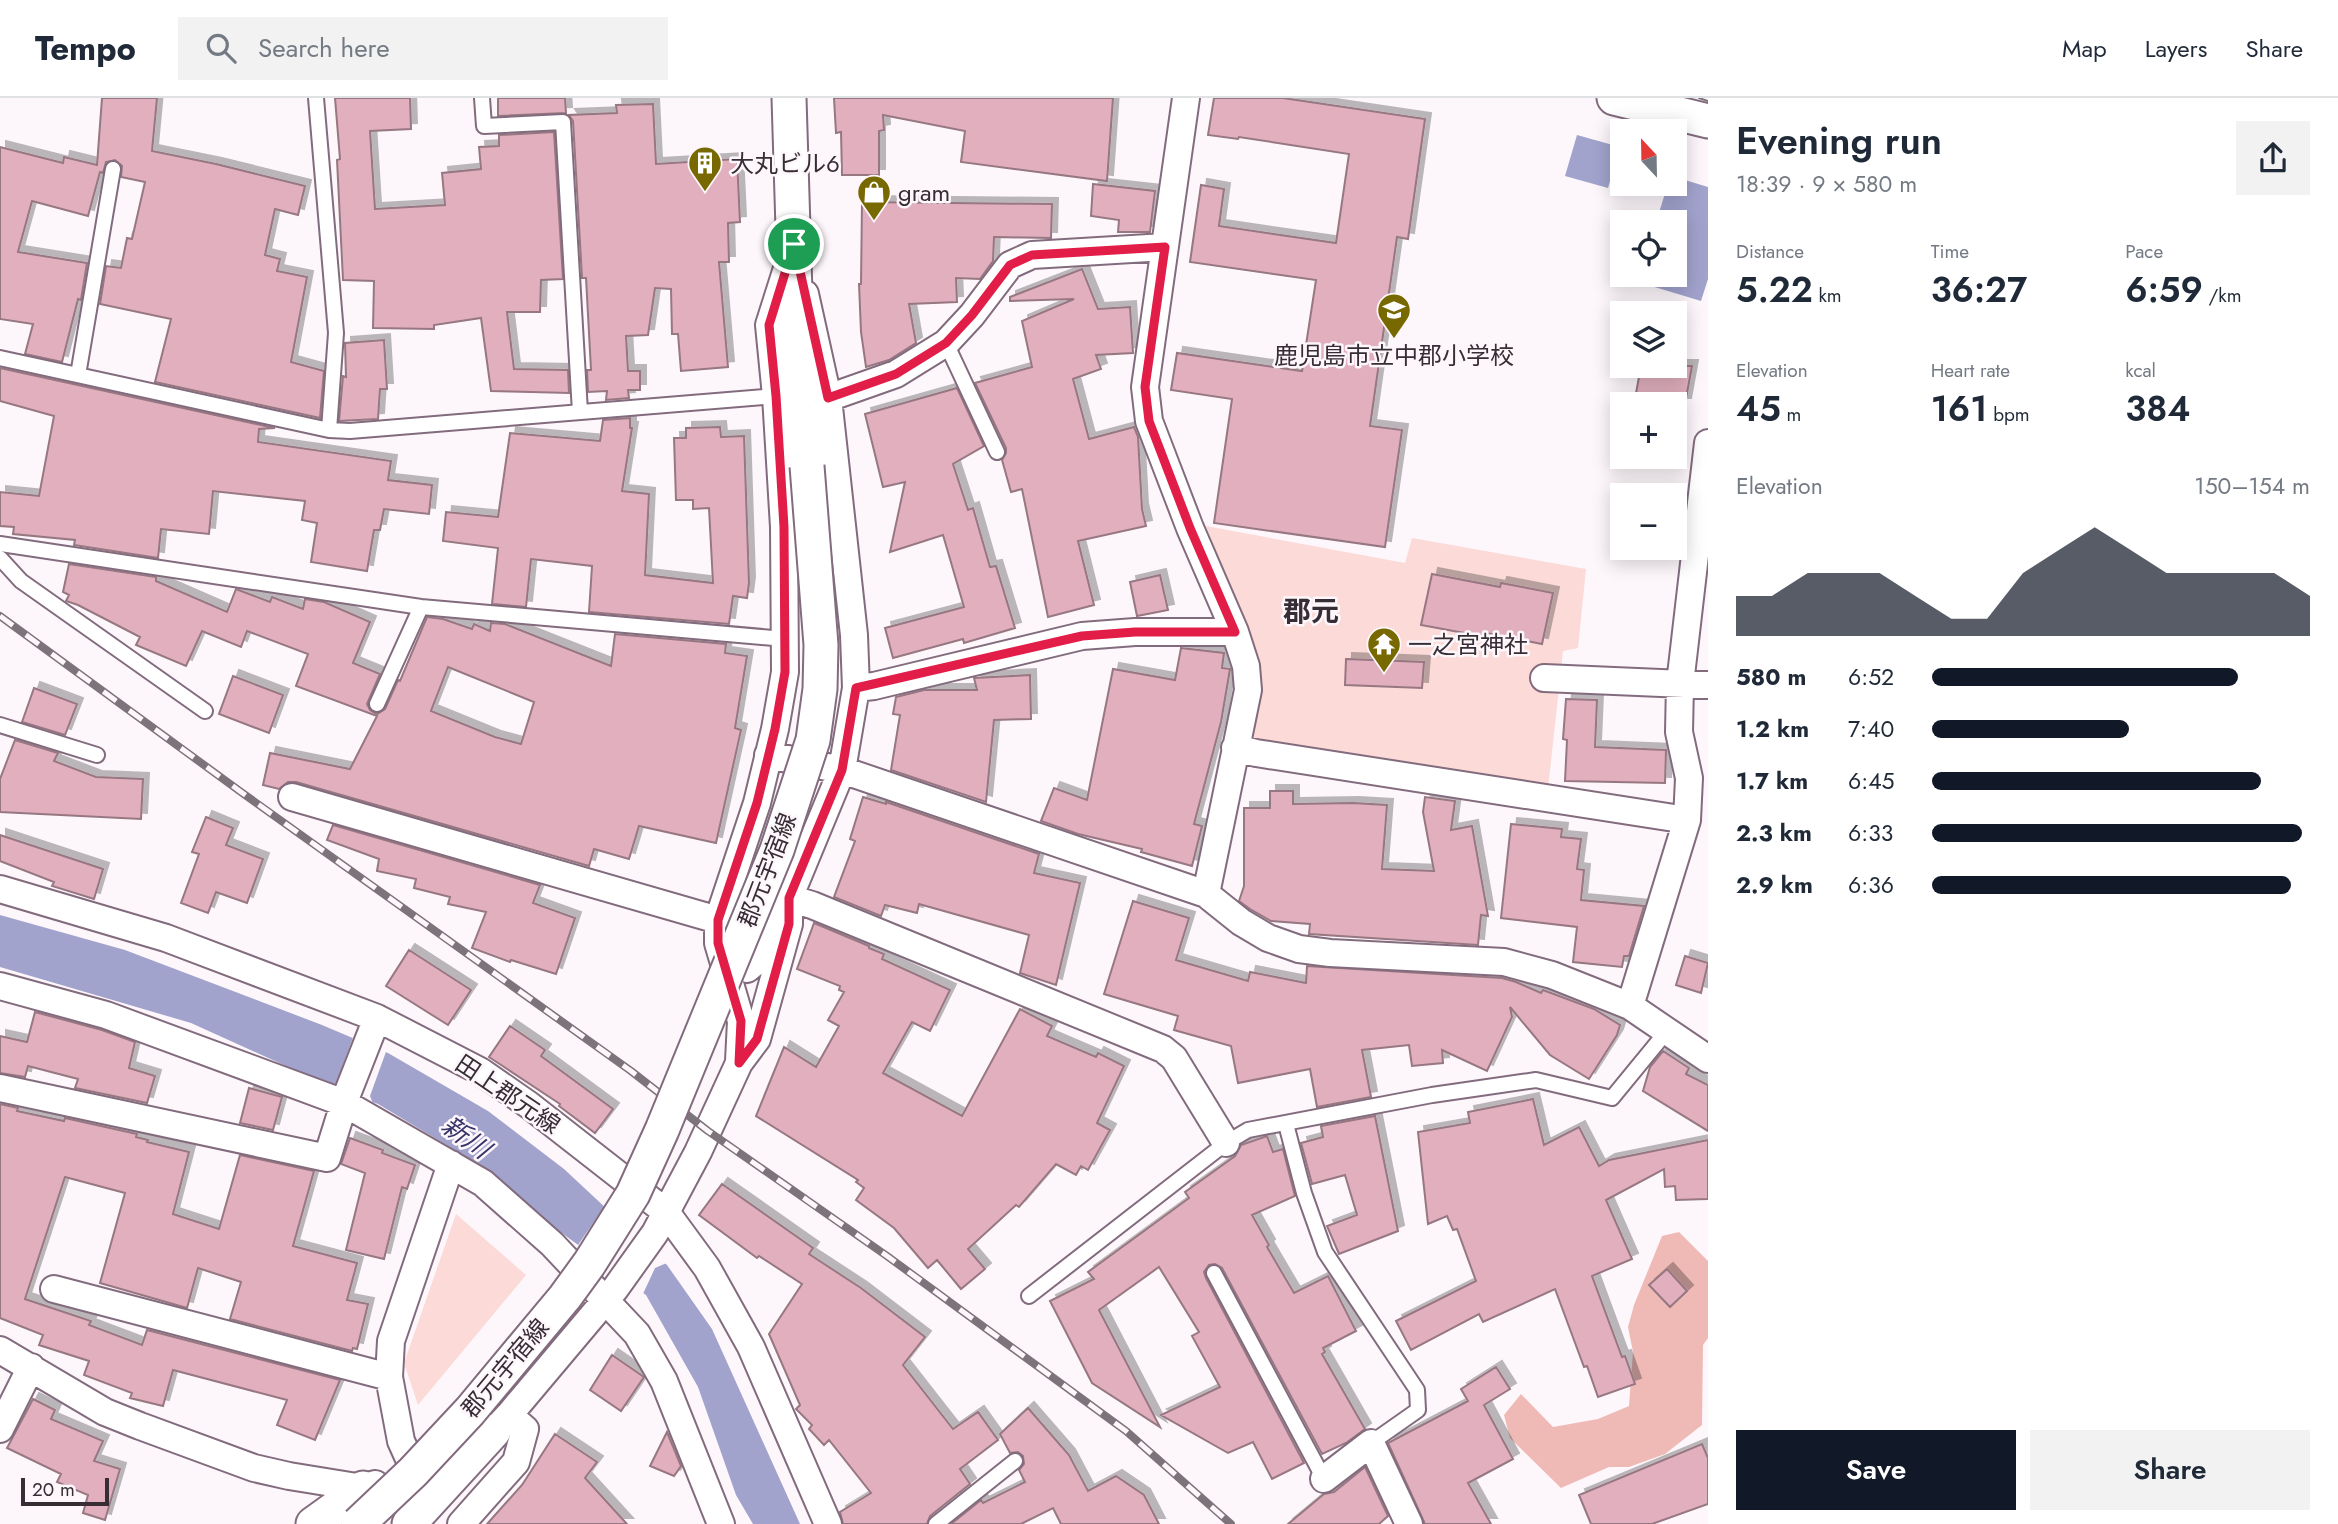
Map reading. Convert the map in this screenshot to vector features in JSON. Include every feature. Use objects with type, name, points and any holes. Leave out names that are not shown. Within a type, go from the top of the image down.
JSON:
[{"type":"street","name":"郡元宇宿線","points":[[358,1524],[413,1472],[470,1411],[565,1297],[633,1194],[777,850],[813,740],[820,689],[821,645],[807,466],[798,391],[789,98]]},
{"type":"street","points":[[1186,98],[1145,387],[1149,421],[1190,528],[1235,632],[1246,666],[1248,690],[1206,894]]},
{"type":"street","points":[[1614,98],[1708,121]]},
{"type":"street","points":[[739,1063],[741,1021],[718,943],[718,920],[757,803],[785,672],[784,527],[769,325],[794,244]]},
{"type":"street","points":[[724,960],[747,969],[760,959],[771,940],[842,770],[856,688],[854,635],[828,398],[794,244]]},
{"type":"street","points":[[828,398],[896,374],[946,343],[972,315],[1010,265],[1032,255],[1165,247]]},
{"type":"street","points":[[1630,1006],[1687,820],[1689,778],[1679,732],[1680,684],[1708,443]]},
{"type":"street","points":[[856,688],[1082,636],[1135,632],[1235,632]]},
{"type":"street","points":[[1544,678],[1708,685]]},
{"type":"street","points":[[1235,748],[1687,820]]},
{"type":"street","points":[[768,755],[842,770],[1206,894],[1241,922],[1268,938],[1299,949],[1330,953],[1504,961],[1552,975],[1630,1006],[1708,1059]]},
{"type":"street","points":[[292,797],[718,920]]},
{"type":"street","name":"田上郡元線","points":[[0,889],[166,937],[377,1018],[481,1071],[529,1105],[661,1223],[707,1268],[751,1347],[828,1524]]},
{"type":"street","points":[[409,1524],[501,1423],[611,1295],[661,1223],[698,1152],[739,1063],[757,1039],[789,924],[789,898]]},
{"type":"street","points":[[789,898],[812,905],[1163,1049],[1174,1058],[1226,1143]]},
{"type":"street","points":[[0,986],[106,1015],[345,1100],[483,1183],[611,1295],[664,1381],[721,1524]]},
{"type":"street","points":[[0,1088],[327,1158],[345,1100],[377,1018]]},
{"type":"street","points":[[415,1472],[401,1441],[389,1377],[391,1340],[451,1164]]},
{"type":"street","points":[[54,1289],[389,1377]]},
{"type":"street","points":[[0,1350],[105,1412],[254,1468],[363,1488]]},
{"type":"street","points":[[0,1429],[31,1367]]},
{"type":"street","points":[[313,1524],[363,1488],[415,1472],[468,1450],[501,1423]]},
{"type":"street","points":[[461,1524],[516,1462],[525,1429],[501,1423]]},
{"type":"street","points":[[1324,1479],[1371,1443],[1409,1524]]},
{"type":"lane","points":[[316,98],[336,333],[329,430]]},
{"type":"lane","points":[[482,98],[484,126],[563,122],[580,412]]},
{"type":"lane","points":[[78,375],[113,169]]},
{"type":"lane","points":[[946,343],[997,452]]},
{"type":"lane","points":[[0,358],[329,430],[350,431],[776,396]]},
{"type":"lane","points":[[0,544],[421,607],[785,639]]},
{"type":"lane","points":[[0,558],[21,581],[205,711]]},
{"type":"lane","points":[[377,705],[421,607]]},
{"type":"lane","points":[[0,725],[97,755]]},
{"type":"lane","points":[[1029,1296],[1226,1143],[1248,1130],[1432,1095],[1536,1080],[1612,1098],[1667,1031]]},
{"type":"lane","points":[[1286,1124],[1304,1193],[1325,1252],[1417,1390],[1418,1410],[1371,1443]]},
{"type":"lane","points":[[1214,1273],[1324,1479]]},
{"type":"lane","points":[[936,1524],[1015,1461]]},
{"type":"shaded area","points":[[1206,526],[1405,563],[1412,538],[1586,569],[1578,648],[1563,651],[1548,789],[1256,748],[1249,733],[1257,656]]},
{"type":"shaded area","points":[[456,1214],[526,1275],[418,1405],[404,1363]]},
{"type":"shaded area","points":[[1679,1232],[1708,1261],[1708,1338],[1703,1345],[1702,1425],[1665,1454],[1629,1467],[1609,1467],[1561,1488],[1510,1438],[1504,1415],[1521,1394],[1553,1427],[1598,1419],[1629,1406],[1633,1352],[1628,1327],[1634,1305],[1662,1236]]},
{"type":"water","points":[[1577,135],[1610,144],[1608,188],[1565,176]]},
{"type":"water","points":[[1687,181],[1708,187],[1708,279],[1701,301],[1655,287],[1687,287],[1687,210],[1660,210],[1664,196],[1687,196]]},
{"type":"water","name":"新川","points":[[0,915],[125,950],[322,1025],[388,1053],[488,1111],[564,1169],[667,1265],[712,1329],[800,1524],[753,1524],[736,1495],[698,1387],[646,1295],[551,1225],[490,1171],[378,1104],[328,1085],[191,1023],[0,967]]},
{"type":"pier","points":[[354,1035],[387,1049],[370,1096],[374,1106],[329,1087],[336,1083]]},
{"type":"pier","points":[[606,1204],[669,1262],[655,1268],[642,1296],[576,1248]]},
{"type":"building","points":[[102,98],[157,98],[152,151],[305,186],[298,215],[275,209],[265,255],[280,259],[277,271],[307,277],[291,362],[324,371],[320,418],[155,382],[171,319],[100,304],[106,266],[121,268],[127,238],[132,239],[145,182],[121,177],[122,166],[115,160],[106,162],[103,173],[100,172],[88,216],[32,201],[18,252],[87,263],[81,300],[78,299],[62,362],[25,354],[33,324],[0,319],[0,147],[63,163],[64,157],[97,165]]},
{"type":"building","points":[[335,98],[410,98],[411,129],[370,131],[375,209],[445,205],[442,173],[481,169],[479,147],[499,146],[499,135],[554,132],[563,279],[541,280],[540,312],[507,312],[514,369],[568,370],[569,393],[491,391],[481,318],[434,325],[434,329],[373,328],[374,281],[343,280],[337,160],[340,159]]},
{"type":"building","points":[[498,98],[565,98],[566,113],[498,116]]},
{"type":"building","points":[[834,98],[1113,98],[1107,181],[961,162],[965,131],[883,115],[884,130],[879,131],[879,175],[842,175],[841,132],[836,133]]},
{"type":"building","points":[[1214,98],[1283,98],[1425,119],[1408,239],[1397,237],[1370,426],[1402,430],[1385,547],[1214,523],[1232,399],[1171,390],[1177,353],[1302,371],[1316,280],[1190,262],[1201,185],[1224,189],[1219,226],[1336,243],[1349,154],[1239,137],[1208,135]]},
{"type":"building","points":[[653,104],[656,164],[737,159],[740,222],[728,223],[729,262],[719,262],[728,367],[681,371],[678,334],[672,334],[671,289],[655,288],[648,335],[626,336],[628,371],[640,371],[640,390],[628,390],[629,398],[606,400],[607,391],[588,392],[587,370],[591,370],[586,278],[582,278],[573,121],[569,115],[617,113],[616,105]]},
{"type":"building","points":[[1093,184],[1155,191],[1150,232],[1118,232],[1119,220],[1091,216]]},
{"type":"building","points":[[862,202],[1052,204],[1051,238],[994,237],[993,261],[980,279],[956,278],[957,302],[909,304],[916,343],[889,360],[866,367],[859,284]]},
{"type":"building","points":[[1082,269],[1098,309],[1130,307],[1133,353],[1096,355],[1101,369],[1073,379],[1089,439],[1134,427],[1138,437],[1142,509],[1146,526],[1078,541],[1094,605],[1048,617],[1022,489],[1011,492],[1002,460],[1006,448],[975,383],[1032,367],[1022,321],[1074,299],[1010,301],[1010,297]]},
{"type":"building","points":[[384,340],[387,389],[380,389],[378,419],[339,421],[343,376],[346,377],[345,343]]},
{"type":"building","points":[[1687,366],[1692,366],[1687,393],[1636,392],[1639,378],[1687,378]]},
{"type":"building","points":[[0,368],[275,428],[259,429],[258,442],[391,461],[388,480],[432,485],[429,514],[384,509],[380,530],[374,530],[367,571],[311,562],[317,523],[302,520],[305,501],[213,491],[209,534],[161,529],[158,558],[74,545],[75,540],[13,534],[14,527],[0,526],[0,492],[39,496],[54,416],[0,401]]},
{"type":"building","points":[[957,388],[984,446],[953,464],[968,510],[973,508],[990,567],[996,566],[1015,628],[964,643],[963,639],[893,658],[885,628],[964,607],[943,535],[890,552],[905,482],[883,487],[865,414]]},
{"type":"building","points":[[630,418],[632,428],[622,491],[649,494],[645,575],[713,583],[709,508],[693,509],[693,500],[676,500],[674,438],[686,438],[686,428],[720,427],[721,437],[744,436],[749,583],[747,598],[733,596],[729,624],[589,612],[592,566],[531,559],[526,607],[492,604],[498,548],[443,541],[446,512],[498,517],[510,433],[600,441],[603,420]]},
{"type":"building","points":[[69,564],[156,577],[156,581],[227,612],[236,589],[270,602],[272,597],[303,609],[305,599],[324,602],[370,622],[353,663],[380,674],[367,704],[370,710],[377,714],[385,709],[398,680],[400,681],[427,617],[443,619],[472,629],[474,624],[490,631],[491,623],[505,624],[611,666],[615,634],[726,644],[725,653],[747,656],[735,728],[741,730],[716,843],[639,826],[629,859],[594,849],[589,866],[296,782],[288,782],[279,789],[263,785],[270,753],[350,769],[377,716],[296,686],[308,654],[247,631],[241,647],[202,631],[186,666],[136,645],[140,637],[66,601],[69,595],[63,592]],"holes":[[[448,667],[534,702],[521,744],[495,737],[431,711]]]},
{"type":"building","points":[[1432,574],[1500,587],[1501,583],[1553,593],[1542,644],[1486,633],[1486,637],[1421,625]]},
{"type":"building","points":[[1160,575],[1168,610],[1137,616],[1130,582]]},
{"type":"building","points":[[1181,648],[1224,653],[1222,668],[1230,669],[1221,722],[1194,824],[1202,826],[1192,866],[1041,821],[1054,788],[1087,800],[1113,669],[1175,680]]},
{"type":"building","name":"一之宮神社","points":[[1346,659],[1424,662],[1422,688],[1345,685]]},
{"type":"building","points":[[1030,675],[1031,719],[994,720],[986,802],[891,770],[900,715],[893,714],[896,697],[924,690],[977,690],[974,678]]},
{"type":"building","points":[[233,676],[283,695],[269,733],[219,714]]},
{"type":"building","points":[[34,688],[77,704],[65,735],[22,722]]},
{"type":"building","points":[[1566,699],[1597,700],[1595,747],[1666,750],[1665,783],[1565,781],[1567,740],[1563,739]]},
{"type":"building","points":[[15,740],[58,753],[54,761],[96,777],[143,779],[141,819],[0,812],[0,779]]},
{"type":"building","points":[[1270,791],[1293,791],[1293,804],[1387,805],[1382,869],[1434,871],[1423,812],[1425,797],[1455,801],[1451,830],[1472,826],[1488,916],[1481,915],[1478,945],[1309,934],[1310,924],[1271,921],[1239,901],[1244,886],[1244,808],[1270,808]]},
{"type":"building","points":[[863,797],[886,802],[1039,854],[1034,873],[1080,883],[1056,985],[1020,973],[1029,935],[919,904],[917,913],[885,905],[881,916],[834,897],[855,841],[850,839]]},
{"type":"building","points":[[206,817],[233,828],[226,845],[263,859],[247,903],[216,892],[208,913],[181,903],[199,854],[192,852]]},
{"type":"building","points":[[1511,824],[1562,829],[1561,837],[1581,839],[1577,869],[1584,870],[1581,900],[1644,906],[1629,956],[1624,956],[1622,967],[1573,962],[1577,927],[1501,918]]},
{"type":"building","points":[[333,825],[540,885],[533,903],[575,918],[556,974],[511,960],[510,962],[472,948],[486,912],[448,904],[450,897],[414,888],[416,879],[377,871],[379,859],[327,840]]},
{"type":"building","points":[[0,835],[103,869],[94,899],[52,886],[54,882],[0,861]]},
{"type":"building","points":[[1133,901],[1189,918],[1176,960],[1248,981],[1250,972],[1306,983],[1307,966],[1502,978],[1594,1009],[1620,1025],[1617,1035],[1589,1079],[1550,1055],[1510,1007],[1512,1017],[1487,1071],[1442,1050],[1443,1063],[1412,1066],[1409,1045],[1362,1050],[1371,1097],[1317,1107],[1310,1069],[1238,1083],[1231,1046],[1174,1030],[1178,1016],[1104,994]]},
{"type":"building","points":[[814,923],[869,946],[884,954],[882,959],[950,990],[930,1031],[912,1022],[883,1073],[962,1116],[1020,1009],[1052,1026],[1047,1036],[1096,1057],[1098,1053],[1124,1066],[1097,1123],[1110,1130],[1088,1170],[1081,1166],[1076,1175],[1056,1164],[1019,1207],[1016,1205],[968,1249],[985,1269],[961,1289],[937,1260],[928,1268],[894,1228],[856,1200],[864,1188],[856,1182],[858,1180],[756,1116],[784,1047],[816,1067],[839,1026],[828,1020],[844,992],[839,990],[840,986],[797,969]]},
{"type":"building","points":[[409,950],[471,990],[448,1025],[386,986]]},
{"type":"building","points":[[1685,956],[1708,963],[1701,993],[1676,985]]},
{"type":"building","points":[[35,1012],[135,1042],[129,1068],[155,1076],[147,1103],[75,1088],[78,1079],[28,1066],[25,1077],[0,1073],[0,1036],[27,1042]]},
{"type":"building","points":[[510,1026],[545,1050],[541,1056],[613,1109],[595,1133],[559,1106],[560,1104],[489,1057]]},
{"type":"building","points":[[1663,1051],[1689,1068],[1686,1074],[1708,1085],[1708,1131],[1643,1091],[1650,1067]]},
{"type":"building","points":[[249,1088],[282,1097],[273,1130],[240,1123]]},
{"type":"building","points":[[1533,1099],[1544,1145],[1579,1127],[1599,1166],[1609,1160],[1708,1140],[1708,1199],[1676,1200],[1675,1186],[1665,1187],[1664,1169],[1606,1200],[1632,1259],[1592,1276],[1635,1384],[1598,1397],[1555,1289],[1483,1322],[1479,1314],[1411,1350],[1396,1321],[1476,1281],[1457,1229],[1453,1230],[1447,1216],[1428,1224],[1418,1132],[1470,1123],[1468,1112]]},
{"type":"building","points":[[0,1104],[18,1108],[17,1111],[64,1121],[65,1118],[137,1134],[136,1137],[148,1140],[147,1142],[189,1152],[173,1214],[219,1229],[240,1155],[314,1171],[293,1246],[357,1263],[347,1300],[368,1304],[357,1349],[353,1348],[352,1351],[230,1319],[241,1282],[198,1268],[187,1308],[100,1283],[125,1193],[65,1177],[25,1299],[91,1321],[89,1325],[142,1345],[147,1330],[340,1380],[315,1440],[277,1425],[287,1400],[173,1370],[163,1406],[130,1398],[132,1393],[84,1375],[89,1361],[39,1345],[43,1335],[0,1318]]},
{"type":"building","points":[[1375,1116],[1398,1231],[1339,1254],[1327,1226],[1357,1215],[1345,1175],[1312,1184],[1301,1143],[1323,1137],[1321,1126]]},
{"type":"building","points":[[1267,1136],[1273,1152],[1283,1149],[1295,1196],[1252,1215],[1294,1293],[1328,1276],[1356,1331],[1323,1348],[1325,1352],[1322,1354],[1365,1429],[1346,1443],[1322,1454],[1222,1268],[1215,1264],[1209,1265],[1204,1272],[1206,1278],[1304,1463],[1272,1479],[1253,1442],[1228,1453],[1161,1415],[1220,1387],[1192,1336],[1199,1332],[1159,1267],[1099,1310],[1160,1427],[1092,1383],[1050,1301],[1094,1279],[1088,1272],[1189,1198],[1185,1192],[1235,1156],[1241,1145]]},
{"type":"building","points":[[350,1138],[415,1165],[407,1189],[402,1187],[384,1259],[346,1250],[365,1173],[341,1164]]},
{"type":"building","points":[[722,1184],[813,1248],[809,1254],[861,1288],[925,1337],[903,1365],[953,1429],[978,1412],[998,1440],[960,1469],[970,1484],[930,1516],[927,1524],[843,1524],[840,1512],[871,1493],[829,1440],[824,1445],[809,1429],[812,1425],[796,1409],[800,1405],[769,1334],[802,1284],[759,1256],[757,1258],[699,1215]]},
{"type":"building","points":[[1667,1269],[1687,1291],[1670,1307],[1649,1285]]},
{"type":"building","points":[[612,1355],[644,1377],[621,1411],[590,1390]]},
{"type":"building","points":[[1496,1367],[1510,1389],[1484,1405],[1513,1459],[1468,1483],[1491,1524],[1425,1524],[1388,1443],[1468,1401],[1461,1389]]},
{"type":"building","points":[[33,1399],[55,1410],[51,1419],[103,1441],[94,1461],[120,1469],[105,1520],[83,1513],[88,1495],[57,1482],[61,1474],[7,1448]]},
{"type":"building","points":[[1028,1408],[1069,1455],[1088,1491],[1116,1476],[1144,1495],[1159,1524],[1061,1524],[1053,1508],[1021,1524],[951,1524],[981,1500],[983,1503],[1025,1482],[1019,1470],[1024,1464],[1023,1456],[1018,1452],[1010,1453],[1000,1434]]},
{"type":"building","points":[[667,1432],[681,1466],[674,1476],[650,1466]]},
{"type":"building","points":[[555,1434],[597,1462],[585,1478],[627,1524],[487,1524],[522,1485]]},
{"type":"building","points":[[1702,1444],[1708,1458],[1708,1504],[1652,1524],[1591,1524],[1579,1495]]},
{"type":"building","points":[[1365,1467],[1388,1516],[1379,1524],[1288,1524],[1324,1494],[1334,1492]]},
{"type":"tram line","points":[[1699,98],[1708,101]]},
{"type":"railway","points":[[0,616],[1126,1431],[1231,1524]]},
{"type":"place","name":"大丸ビル6","points":[[705,193]]},
{"type":"place","name":"gram","points":[[874,222]]},
{"type":"place","name":"鹿児島市立中郡小学校","points":[[1394,340]]},
{"type":"place","name":"一之宮神社","points":[[1384,674]]},
{"type":"district","name":"郡元","points":[[1311,611]]},
{"type":"route","points":[[794,244],[828,398],[896,374],[946,343],[972,315],[1010,265],[1032,255],[1165,247],[1145,387],[1149,421],[1190,528],[1235,632],[1135,632],[1082,636],[856,688],[842,770],[789,898],[789,924],[757,1039],[739,1063],[741,1021],[718,943],[718,920],[757,803],[775,729],[785,672],[784,527],[769,325],[794,244]]}]
